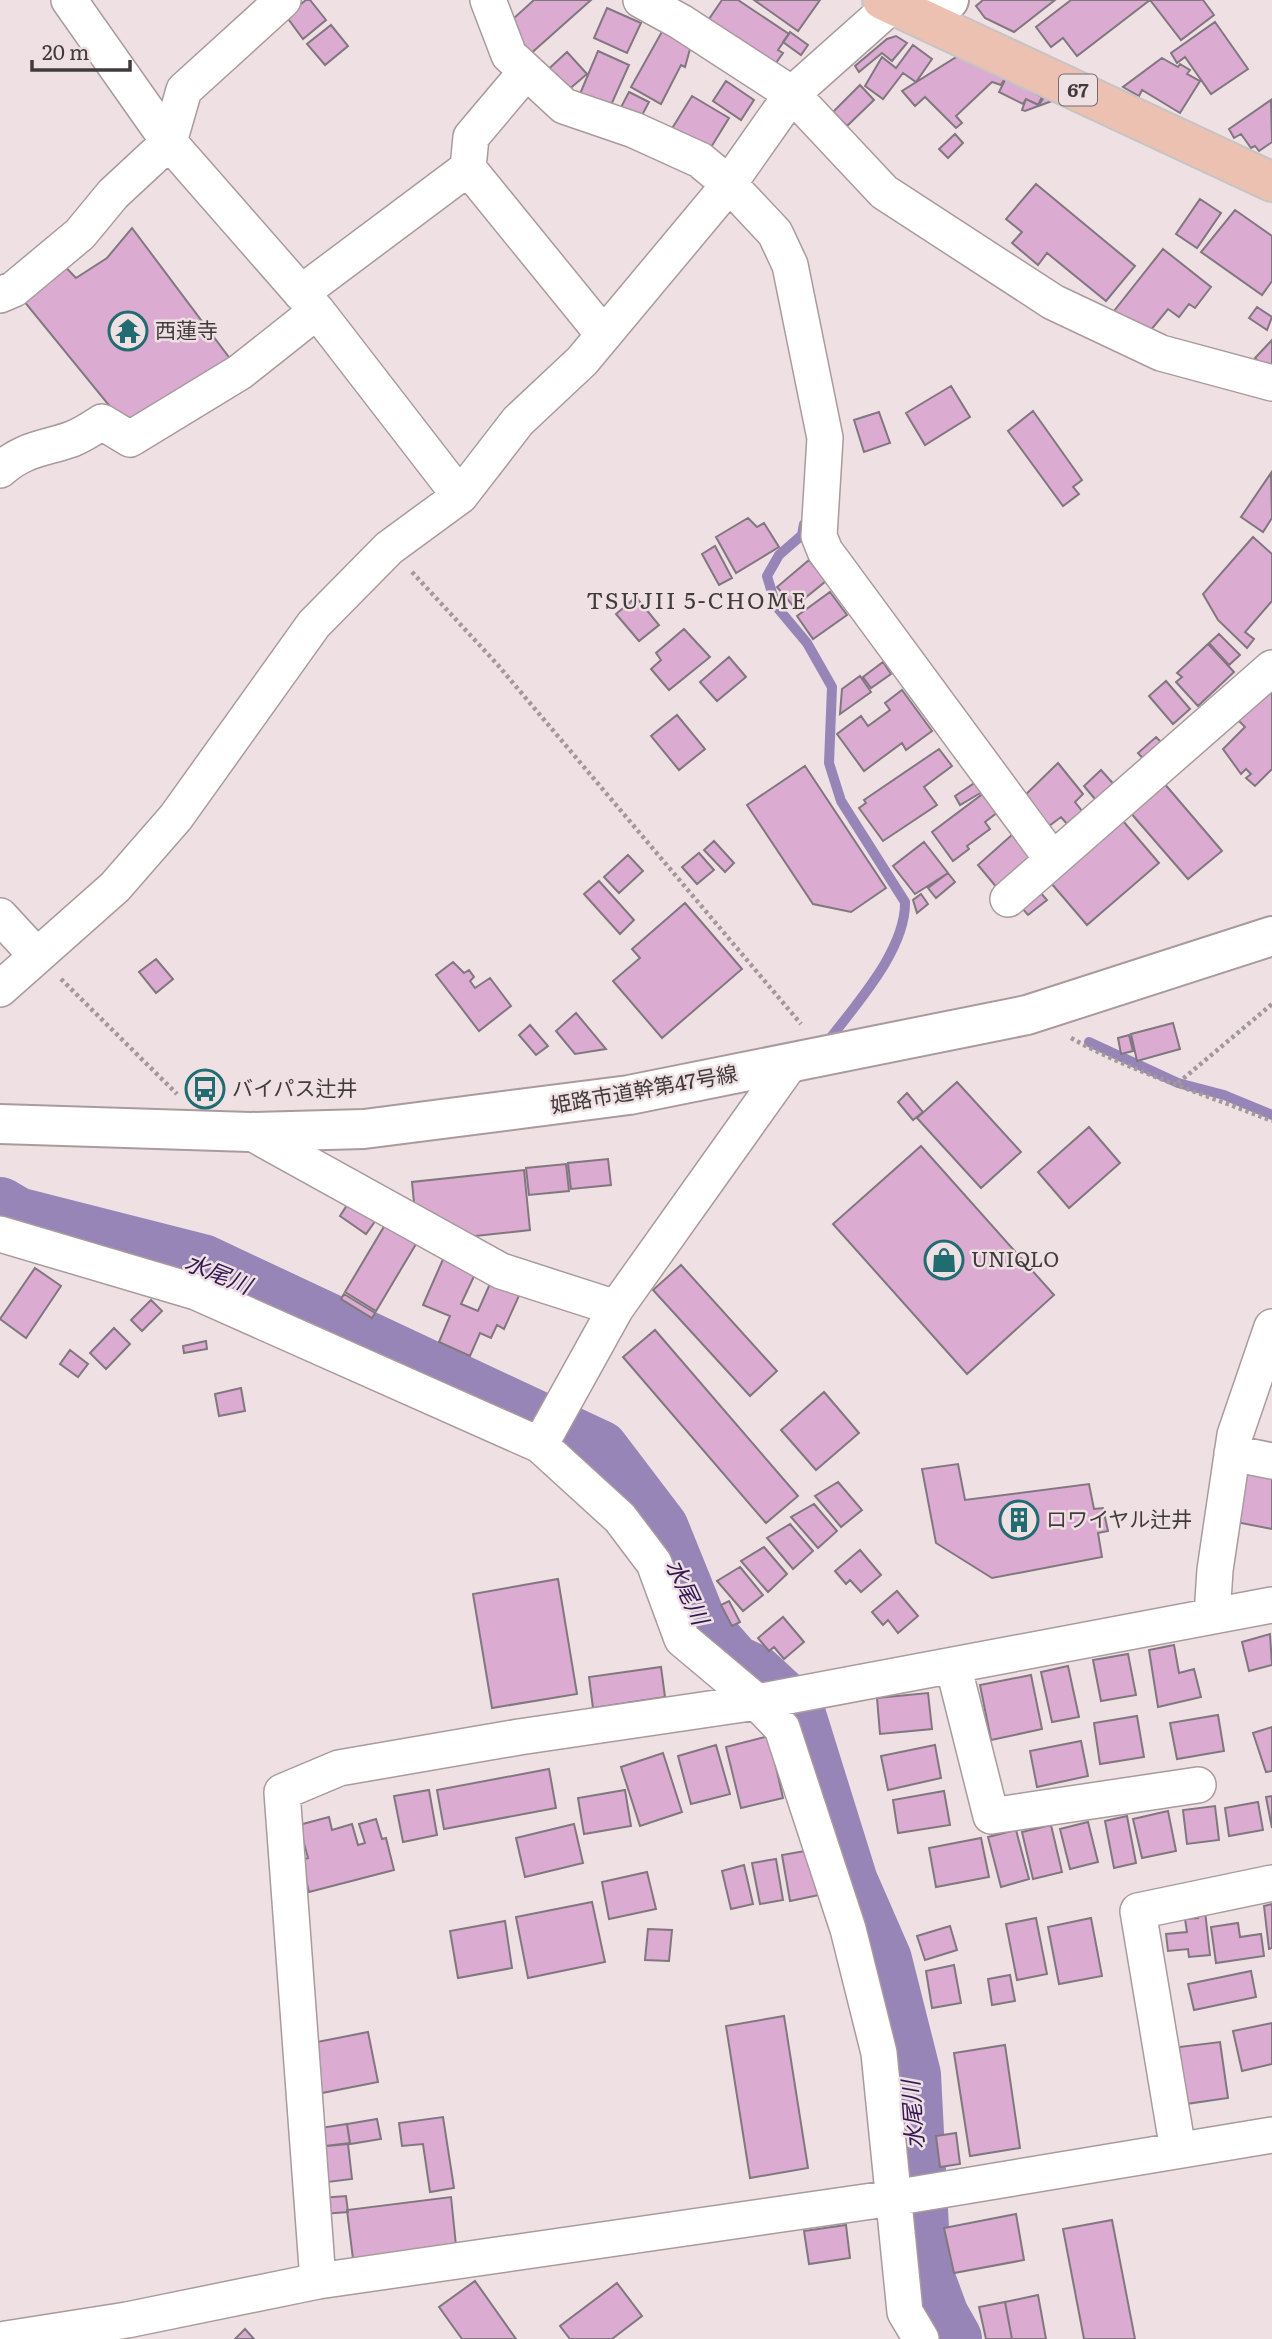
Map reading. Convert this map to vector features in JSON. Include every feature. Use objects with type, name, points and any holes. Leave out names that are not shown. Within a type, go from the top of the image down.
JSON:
[{"type":"main road","name":"67","points":[[913,6],[1272,182]]},
{"type":"street","points":[[69,0],[169,142],[309,302],[460,496]]},
{"type":"street","points":[[0,295],[14,289],[80,234],[113,194],[169,142],[184,90],[283,0]]},
{"type":"street","points":[[488,0],[509,55],[525,73],[564,106],[634,130],[700,160],[729,184],[775,233],[790,265],[825,438],[819,536],[825,551],[1052,859]]},
{"type":"street","points":[[641,0],[681,22],[792,94],[884,192],[1054,302],[1161,353],[1272,383]]},
{"type":"street","points":[[0,989],[114,887],[176,817],[314,624],[389,548],[460,496],[518,421],[582,361],[729,184],[792,94],[913,6]]},
{"type":"street","points":[[0,470],[14,458],[41,446],[72,439],[102,422],[130,439],[240,372],[309,302],[468,168],[471,137],[525,73]]},
{"type":"street","points":[[468,168],[603,334]]},
{"type":"street","points":[[1008,899],[1272,668]]},
{"type":"street","points":[[0,916],[36,955]]},
{"type":"street","name":"姫路市道幹第47号線","points":[[0,1124],[232,1132],[364,1129],[629,1096],[1027,1015],[1272,936]]},
{"type":"street","points":[[540,1445],[616,1308],[789,1065]]},
{"type":"street","points":[[232,1132],[501,1271],[616,1308]]},
{"type":"street","points":[[0,1234],[196,1292],[540,1445],[620,1518],[654,1563],[682,1639],[757,1702],[782,1728],[848,1929],[879,2053],[905,2312],[921,2339]]},
{"type":"street","points":[[1212,1616],[1215,1570],[1235,1435],[1272,1327]]},
{"type":"street","points":[[1232,1453],[1272,1461]]},
{"type":"street","points":[[318,2281],[282,1792],[339,1768],[519,1737],[757,1702],[1272,1605]]},
{"type":"street","points":[[953,1665],[991,1816],[1198,1785]]},
{"type":"street","points":[[1178,2150],[1138,1911],[1272,1882]]},
{"type":"street","points":[[6,2339],[136,2330],[318,2281],[892,2198],[1272,2135]]},
{"type":"path","points":[[389,548],[497,664],[829,1056]]},
{"type":"path","points":[[36,955],[232,1132]]},
{"type":"path","points":[[1178,1083],[1272,1004]]},
{"type":"path","points":[[1027,1015],[1117,1063],[1178,1083],[1272,1121]]},
{"type":"building","points":[[306,0],[310,0],[326,20],[303,39],[286,16]]},
{"type":"building","points":[[534,0],[591,0],[528,56],[503,28]]},
{"type":"building","points":[[722,0],[738,0],[789,34],[778,50],[783,53],[776,63],[709,19]]},
{"type":"building","points":[[754,0],[820,0],[798,31]]},
{"type":"building","points":[[983,0],[1055,0],[1014,32],[985,18],[976,6]]},
{"type":"building","points":[[1071,0],[1150,0],[1077,56],[1063,38],[1051,47],[1036,27]]},
{"type":"building","points":[[1150,0],[1203,0],[1214,15],[1181,40]]},
{"type":"building","points":[[607,8],[641,23],[627,53],[594,38]]},
{"type":"building","points":[[1215,22],[1248,69],[1211,94],[1185,57],[1177,63],[1171,53]]},
{"type":"building","points":[[331,25],[348,46],[325,65],[307,44]]},
{"type":"building","points":[[664,28],[692,42],[685,67],[681,65],[661,104],[631,87]]},
{"type":"building","points":[[790,32],[808,45],[801,55],[783,42]]},
{"type":"building","points":[[896,36],[907,43],[892,61],[882,53],[859,72],[855,66],[887,39]]},
{"type":"building","points":[[913,45],[932,59],[916,82],[903,73],[883,99],[865,86],[882,57],[896,68]]},
{"type":"building","points":[[598,51],[629,65],[607,114],[577,101]]},
{"type":"building","points":[[567,52],[587,74],[560,97],[541,76]]},
{"type":"building","points":[[958,56],[1005,78],[1001,85],[992,82],[956,116],[962,123],[956,128],[925,97],[915,106],[902,91]]},
{"type":"building","points":[[1162,58],[1190,70],[1187,74],[1200,81],[1180,113],[1142,90],[1139,96],[1123,87]]},
{"type":"building","points":[[1006,78],[1042,97],[1038,105],[1026,99],[1023,104],[999,92]]},
{"type":"building","points":[[726,81],[754,100],[741,120],[713,101]]},
{"type":"building","points":[[860,85],[874,100],[847,126],[833,112]]},
{"type":"building","points":[[629,92],[649,102],[638,123],[618,113]]},
{"type":"building","points":[[692,96],[729,118],[705,157],[668,135]]},
{"type":"building","points":[[1044,97],[1052,101],[1025,111],[1022,110],[1026,99],[1039,105]]},
{"type":"building","points":[[1271,100],[1272,142],[1259,151],[1255,146],[1251,148],[1241,134],[1234,138],[1229,129]]},
{"type":"building","points":[[955,134],[963,143],[948,158],[939,149]]},
{"type":"building","points":[[1036,184],[1135,266],[1106,301],[1047,253],[1038,265],[1012,243],[1022,232],[1006,219]]},
{"type":"building","points":[[1200,199],[1221,213],[1197,248],[1176,234]]},
{"type":"building","points":[[1235,210],[1272,236],[1272,281],[1262,295],[1201,252]]},
{"type":"building","name":"西蓮寺","points":[[132,228],[240,372],[134,436],[14,289],[54,255],[76,278],[107,258]]},
{"type":"building","points":[[1163,249],[1211,287],[1195,308],[1189,304],[1179,317],[1168,309],[1146,336],[1114,311]]},
{"type":"building","points":[[1257,307],[1272,317],[1267,330],[1249,318]]},
{"type":"building","points":[[1272,340],[1272,368],[1269,372],[1255,358]]},
{"type":"building","points":[[951,386],[970,417],[925,445],[906,413]]},
{"type":"building","points":[[1033,411],[1082,480],[1073,487],[1079,494],[1063,506],[1008,431]]},
{"type":"building","points":[[879,412],[890,443],[864,452],[854,420]]},
{"type":"building","points":[[1271,473],[1272,518],[1263,532],[1241,517]]},
{"type":"building","points":[[748,518],[757,527],[764,523],[779,547],[736,573],[716,537]]},
{"type":"building","points":[[1253,537],[1272,554],[1272,601],[1245,632],[1254,639],[1247,648],[1218,620],[1203,594]]},
{"type":"building","points":[[715,546],[732,578],[719,585],[702,554]]},
{"type":"building","points":[[809,560],[826,581],[794,607],[777,587]]},
{"type":"building","points":[[830,592],[847,615],[813,639],[797,616]]},
{"type":"building","points":[[636,597],[659,625],[639,641],[616,614]]},
{"type":"building","points":[[684,629],[710,657],[669,690],[651,669],[661,660],[656,653]]},
{"type":"building","points":[[1219,634],[1240,655],[1229,665],[1209,643]]},
{"type":"building","points":[[1208,644],[1234,672],[1198,706],[1176,682],[1182,677],[1177,673]]},
{"type":"building","points":[[729,657],[746,677],[717,701],[700,682]]},
{"type":"building","points":[[883,662],[891,674],[871,688],[863,677]]},
{"type":"building","points":[[860,676],[871,692],[840,714],[842,689]]},
{"type":"building","points":[[1166,681],[1190,709],[1173,724],[1149,696]]},
{"type":"building","points":[[1272,688],[1272,769],[1255,786],[1246,778],[1251,774],[1246,769],[1241,774],[1223,749],[1245,727],[1238,720]]},
{"type":"building","points":[[902,690],[932,731],[906,750],[902,743],[864,771],[837,734],[861,716],[868,726],[890,710],[885,703]]},
{"type":"building","points":[[677,715],[705,749],[679,770],[651,736]]},
{"type":"building","points":[[1156,737],[1165,746],[1147,763],[1138,753]]},
{"type":"building","points":[[939,749],[952,766],[924,787],[937,805],[883,841],[859,808],[866,803],[864,800]]},
{"type":"building","points":[[1058,763],[1083,794],[1075,802],[1083,812],[1068,825],[1061,817],[1045,829],[1021,799]]},
{"type":"building","points":[[805,766],[886,888],[851,912],[813,904],[747,805]]},
{"type":"building","points":[[1101,770],[1118,789],[1100,805],[1084,786]]},
{"type":"building","points":[[976,782],[982,792],[960,805],[955,796]]},
{"type":"building","points":[[1163,782],[1222,851],[1188,879],[1129,811]]},
{"type":"building","points":[[984,793],[998,812],[985,822],[990,829],[967,846],[969,849],[953,861],[932,832]]},
{"type":"building","points":[[1123,821],[1159,863],[1087,925],[1051,883]]},
{"type":"building","points":[[1013,834],[1033,858],[998,889],[978,865]]},
{"type":"building","points":[[714,841],[734,863],[725,872],[704,850]]},
{"type":"building","points":[[924,842],[948,873],[915,894],[893,866]]},
{"type":"building","points":[[699,853],[714,870],[697,884],[682,867]]},
{"type":"building","points":[[628,855],[643,871],[619,893],[604,877]]},
{"type":"building","points":[[948,873],[955,882],[936,898],[928,888]]},
{"type":"building","points":[[599,881],[634,920],[620,934],[584,894]]},
{"type":"building","points":[[1040,892],[1047,900],[1028,915],[1021,907]]},
{"type":"building","points":[[921,894],[928,904],[917,913],[913,900]]},
{"type":"building","points":[[685,903],[742,969],[662,1038],[613,981],[640,958],[632,949]]},
{"type":"building","points":[[156,959],[173,979],[156,993],[139,972]]},
{"type":"building","points":[[453,962],[464,973],[469,970],[474,977],[470,981],[475,988],[490,978],[511,1006],[479,1031],[436,975]]},
{"type":"building","points":[[576,1013],[606,1049],[575,1054],[556,1031]]},
{"type":"building","points":[[1173,1023],[1180,1049],[1137,1061],[1131,1034]]},
{"type":"building","points":[[530,1025],[548,1046],[536,1055],[519,1035]]},
{"type":"building","points":[[1129,1035],[1133,1051],[1121,1054],[1118,1038]]},
{"type":"building","points":[[957,1082],[1021,1152],[981,1188],[917,1118]]},
{"type":"building","points":[[907,1093],[923,1112],[913,1120],[898,1102]]},
{"type":"building","points":[[1089,1127],[1120,1163],[1069,1208],[1038,1172]]},
{"type":"building","name":"UNIQLO","points":[[921,1146],[1054,1295],[967,1374],[833,1224]]},
{"type":"building","points":[[608,1159],[611,1185],[571,1189],[568,1163]]},
{"type":"building","points":[[566,1164],[569,1191],[529,1195],[526,1168]]},
{"type":"building","points":[[524,1170],[530,1230],[466,1237],[415,1213],[412,1182]]},
{"type":"building","points":[[349,1202],[376,1220],[366,1234],[340,1216]]},
{"type":"building","points":[[385,1225],[416,1244],[376,1311],[345,1292]]},
{"type":"building","points":[[444,1257],[476,1272],[461,1304],[478,1311],[493,1277],[522,1289],[504,1329],[497,1325],[491,1338],[480,1333],[470,1356],[439,1342],[450,1316],[423,1305]]},
{"type":"building","points":[[681,1265],[777,1371],[750,1396],[653,1290]]},
{"type":"building","points":[[35,1268],[61,1286],[26,1338],[0,1319]]},
{"type":"building","points":[[344,1294],[375,1313],[372,1318],[341,1299]]},
{"type":"building","points":[[151,1300],[162,1311],[142,1331],[131,1320]]},
{"type":"building","points":[[114,1328],[130,1344],[106,1369],[90,1353]]},
{"type":"building","points":[[655,1330],[798,1496],[766,1523],[623,1357]]},
{"type":"building","points":[[206,1341],[207,1349],[184,1353],[183,1346]]},
{"type":"building","points":[[70,1350],[88,1364],[78,1377],[60,1364]]},
{"type":"building","points":[[241,1388],[245,1411],[219,1416],[215,1394]]},
{"type":"building","points":[[824,1392],[859,1433],[816,1470],[781,1430]]},
{"type":"building","name":"ロワイヤル辻井","points":[[958,1464],[965,1500],[1089,1484],[1094,1509],[1103,1508],[1108,1531],[1098,1533],[1102,1557],[992,1578],[936,1543],[922,1469]]},
{"type":"building","points":[[1246,1472],[1272,1477],[1272,1529],[1236,1522]]},
{"type":"building","points":[[838,1482],[862,1510],[841,1527],[815,1496]]},
{"type":"building","points":[[814,1504],[837,1531],[818,1548],[791,1517]]},
{"type":"building","points":[[790,1524],[813,1551],[793,1569],[767,1538]]},
{"type":"building","points":[[764,1547],[787,1574],[768,1592],[741,1561]]},
{"type":"building","points":[[860,1550],[881,1575],[861,1592],[850,1580],[846,1584],[835,1571]]},
{"type":"building","points":[[740,1567],[763,1595],[743,1611],[717,1581]]},
{"type":"building","points":[[558,1579],[577,1694],[492,1708],[473,1594]]},
{"type":"building","points":[[897,1591],[918,1616],[898,1633],[888,1620],[883,1625],[872,1612]]},
{"type":"building","points":[[729,1601],[740,1622],[732,1626],[721,1605]]},
{"type":"building","points":[[783,1617],[804,1642],[784,1659],[774,1647],[769,1651],[758,1638]]},
{"type":"building","points":[[1270,1634],[1272,1665],[1249,1671],[1242,1642]]},
{"type":"building","points":[[1174,1645],[1179,1673],[1194,1669],[1201,1697],[1158,1707],[1149,1650]]},
{"type":"building","points":[[1128,1654],[1136,1695],[1101,1701],[1093,1660]]},
{"type":"building","points":[[1068,1666],[1079,1717],[1052,1722],[1041,1672]]},
{"type":"building","points":[[661,1667],[665,1697],[593,1708],[589,1677]]},
{"type":"building","points":[[1031,1675],[1042,1729],[991,1740],[980,1685]]},
{"type":"building","points":[[928,1693],[932,1729],[880,1734],[877,1698]]},
{"type":"building","points":[[1218,1715],[1224,1751],[1177,1759],[1170,1723]]},
{"type":"building","points":[[1137,1716],[1144,1757],[1100,1764],[1094,1723]]},
{"type":"building","points":[[1272,1727],[1272,1771],[1266,1772],[1253,1733]]},
{"type":"building","points":[[769,1736],[783,1798],[741,1808],[726,1747]]},
{"type":"building","points":[[1081,1741],[1088,1776],[1037,1787],[1030,1751]]},
{"type":"building","points":[[716,1745],[730,1794],[691,1804],[678,1756]]},
{"type":"building","points":[[935,1745],[941,1778],[888,1790],[881,1756]]},
{"type":"building","points":[[663,1753],[682,1812],[640,1826],[621,1767]]},
{"type":"building","points":[[549,1769],[556,1808],[444,1829],[437,1790]]},
{"type":"building","points":[[429,1790],[437,1835],[403,1842],[394,1796]]},
{"type":"building","points":[[625,1790],[631,1826],[584,1834],[578,1798]]},
{"type":"building","points":[[944,1791],[950,1825],[898,1833],[893,1800]]},
{"type":"building","points":[[1272,1796],[1272,1828],[1266,1797]]},
{"type":"building","points":[[1258,1802],[1263,1830],[1229,1836],[1225,1808]]},
{"type":"building","points":[[1215,1806],[1219,1840],[1187,1844],[1183,1810]]},
{"type":"building","points":[[1168,1811],[1176,1851],[1142,1858],[1133,1819]]},
{"type":"building","points":[[1127,1816],[1136,1863],[1114,1868],[1105,1821]]},
{"type":"building","points":[[329,1817],[332,1830],[352,1824],[358,1845],[365,1843],[359,1824],[376,1819],[382,1839],[386,1838],[394,1870],[309,1892],[301,1860],[308,1858],[299,1825]]},
{"type":"building","points":[[1088,1822],[1098,1862],[1070,1869],[1060,1829]]},
{"type":"building","points":[[574,1824],[583,1863],[525,1877],[516,1838]]},
{"type":"building","points":[[1051,1825],[1062,1872],[1033,1879],[1022,1832]]},
{"type":"building","points":[[1016,1830],[1029,1879],[1001,1887],[988,1837]]},
{"type":"building","points":[[981,1838],[989,1877],[936,1887],[929,1848]]},
{"type":"building","points":[[811,1850],[819,1895],[790,1901],[782,1855]]},
{"type":"building","points":[[776,1859],[783,1900],[760,1904],[752,1863]]},
{"type":"building","points":[[744,1865],[753,1904],[731,1909],[722,1871]]},
{"type":"building","points":[[647,1872],[656,1909],[609,1919],[602,1882]]},
{"type":"building","points":[[592,1902],[605,1962],[528,1978],[516,1917]]},
{"type":"building","points":[[1272,1904],[1272,1948],[1269,1949],[1264,1906]]},
{"type":"building","points":[[1205,1911],[1210,1955],[1189,1957],[1188,1949],[1168,1951],[1166,1934],[1187,1932],[1185,1919],[1198,1918],[1197,1912]]},
{"type":"building","points":[[1036,1918],[1047,1974],[1017,1980],[1006,1924]]},
{"type":"building","points":[[1091,1918],[1102,1976],[1059,1984],[1048,1927]]},
{"type":"building","points":[[505,1921],[512,1968],[458,1978],[450,1931]]},
{"type":"building","points":[[1238,1923],[1240,1937],[1261,1934],[1264,1956],[1216,1963],[1211,1927]]},
{"type":"building","points":[[950,1926],[957,1950],[925,1960],[917,1936]]},
{"type":"building","points":[[648,1929],[672,1930],[669,1961],[645,1960]]},
{"type":"building","points":[[954,1965],[961,2003],[932,2008],[926,1971]]},
{"type":"building","points":[[1251,1971],[1256,1997],[1194,2010],[1188,1984]]},
{"type":"building","points":[[1010,1975],[1015,2001],[992,2005],[988,1979]]},
{"type":"building","points":[[784,2016],[808,2168],[750,2178],[726,2026]]},
{"type":"building","points":[[1272,2023],[1272,2064],[1242,2071],[1233,2031]]},
{"type":"building","points":[[368,2032],[378,2082],[322,2093],[312,2043]]},
{"type":"building","points":[[1220,2042],[1228,2098],[1186,2104],[1179,2047]]},
{"type":"building","points":[[1005,2045],[1020,2148],[970,2156],[954,2053]]},
{"type":"building","points":[[443,2117],[454,2188],[430,2192],[423,2144],[402,2146],[399,2123]]},
{"type":"building","points":[[377,2119],[381,2139],[350,2144],[347,2124]]},
{"type":"building","points":[[347,2124],[350,2143],[317,2147],[314,2129]]},
{"type":"building","points":[[956,2133],[960,2164],[940,2167],[936,2136]]},
{"type":"building","points":[[348,2144],[352,2179],[320,2183],[317,2147]]},
{"type":"building","points":[[346,2196],[348,2212],[323,2214],[321,2198]]},
{"type":"building","points":[[451,2197],[456,2246],[353,2259],[347,2210]]},
{"type":"building","points":[[1016,2214],[1024,2260],[954,2273],[944,2228]]},
{"type":"building","points":[[1112,2220],[1135,2339],[1084,2339],[1063,2229]]},
{"type":"building","points":[[846,2225],[850,2258],[809,2264],[804,2231]]},
{"type":"building","points":[[475,2281],[516,2339],[462,2339],[439,2307]]},
{"type":"building","points":[[617,2283],[642,2316],[612,2339],[570,2339],[560,2326]]},
{"type":"building","points":[[1038,2295],[1046,2339],[1012,2339],[1005,2302]]},
{"type":"building","points":[[1005,2302],[1012,2339],[986,2339],[979,2307]]},
{"type":"building","points":[[245,2329],[254,2339],[235,2339]]},
{"type":"waterway","points":[[804,524],[802,535],[779,555],[767,576],[776,606],[807,643],[832,687],[829,763],[841,801],[905,902],[903,921],[888,958],[864,995],[826,1044]]},
{"type":"waterway","points":[[1089,1042],[1178,1083],[1224,1095],[1272,1115]]},
{"type":"waterway","name":"水尾川","points":[[0,1207],[17,1217],[202,1264],[599,1450],[659,1529],[697,1623],[733,1664],[754,1674],[795,1712],[848,1882],[882,1960],[911,2075],[921,2267],[939,2316],[952,2339]]},
{"type":"place","name":"西蓮寺","points":[[128,331]]},
{"type":"place","name":"バイパス辻井","points":[[205,1089]]},
{"type":"place","name":"UNIQLO","points":[[944,1260]]},
{"type":"place","name":"ロワイヤル辻井","points":[[1019,1520]]},
{"type":"district","name":"TSUJII 5-CHOME","points":[[697,601]]}]
